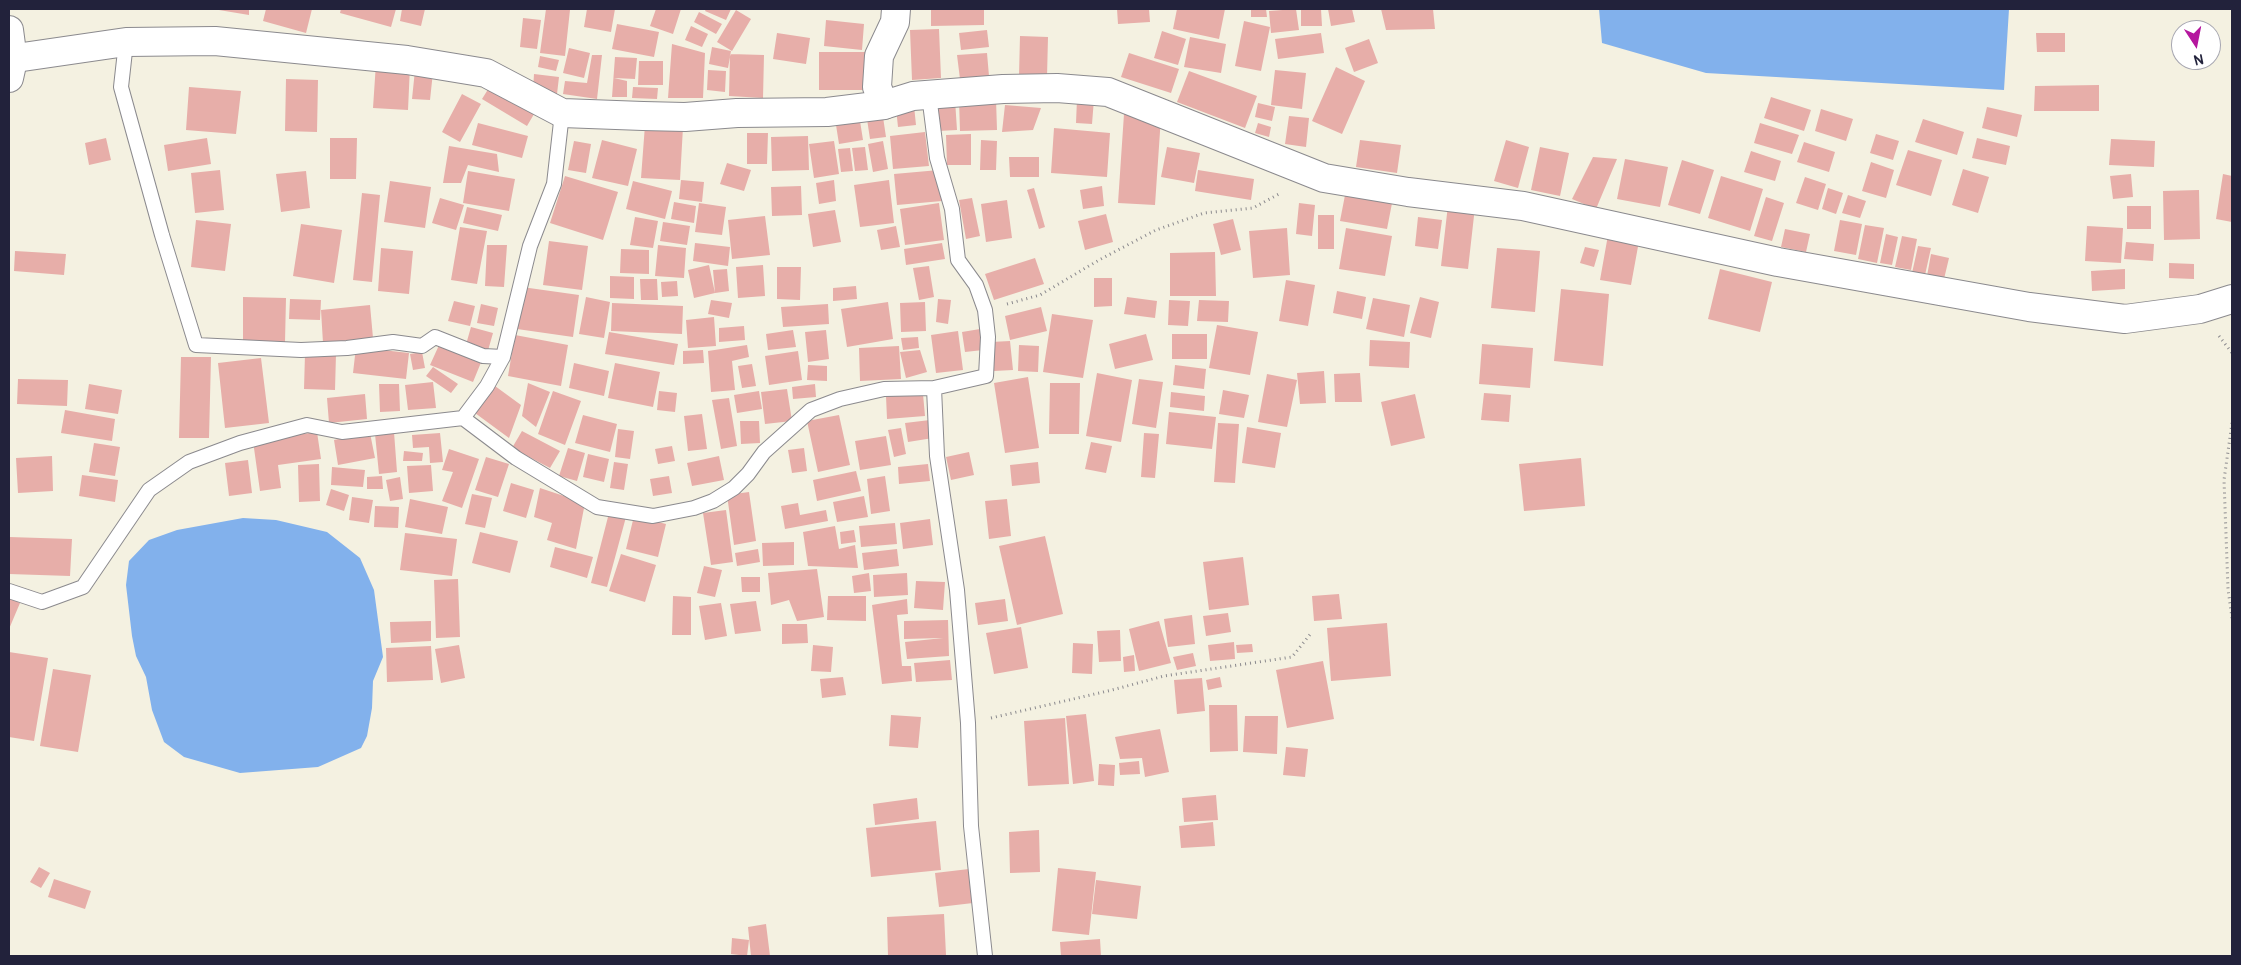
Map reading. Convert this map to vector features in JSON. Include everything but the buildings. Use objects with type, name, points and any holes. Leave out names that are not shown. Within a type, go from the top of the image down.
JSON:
[{"type":"street","points":[[884,105],[877,87],[879,56],[895,22],[896,9]]},
{"type":"street","points":[[9,30],[10,66],[126,42],[215,41],[407,60],[486,73],[562,113],[685,117],[737,113],[827,112],[884,105],[913,96],[1030,88],[1108,92],[1324,178],[1408,192],[1523,206],[1778,262],[2029,307],[2125,319],[2200,309],[2232,299]]},
{"type":"lane","points":[[126,42],[121,87],[162,235],[196,345],[301,350],[347,348],[392,342],[422,346],[435,337],[482,356],[503,357]]},
{"type":"lane","points":[[9,591],[42,602],[82,587],[149,490],[198,458],[240,443],[307,425],[342,432],[463,418],[516,458],[597,506],[653,516],[694,508],[713,501],[734,488],[748,474],[764,452],[811,410],[840,399],[884,389],[934,388],[986,376],[988,337],[985,310],[976,285],[958,260],[952,209],[937,158],[929,95]]},
{"type":"lane","points":[[463,418],[487,386],[503,357],[530,246],[554,184],[562,113]]},
{"type":"lane","points":[[934,388],[937,456],[957,590],[968,723],[971,826],[985,956]]},
{"type":"path","points":[[985,310],[1040,295],[1099,260],[1156,230],[1204,213],[1253,208],[1273,196],[1324,178]]},
{"type":"path","points":[[2232,423],[2224,480],[2228,589],[2232,618]]},
{"type":"path","points":[[968,723],[1164,676],[1292,656],[1312,632]]},
{"type":"water","points":[[1599,9],[2009,9],[2004,90],[1706,73],[1602,43]]},
{"type":"water","points":[[243,518],[276,520],[327,532],[360,558],[374,590],[383,657],[373,681],[372,708],[367,736],[361,748],[318,767],[240,773],[184,757],[164,742],[152,710],[146,677],[136,656],[132,636],[126,585],[129,561],[149,540],[177,530]]}]
